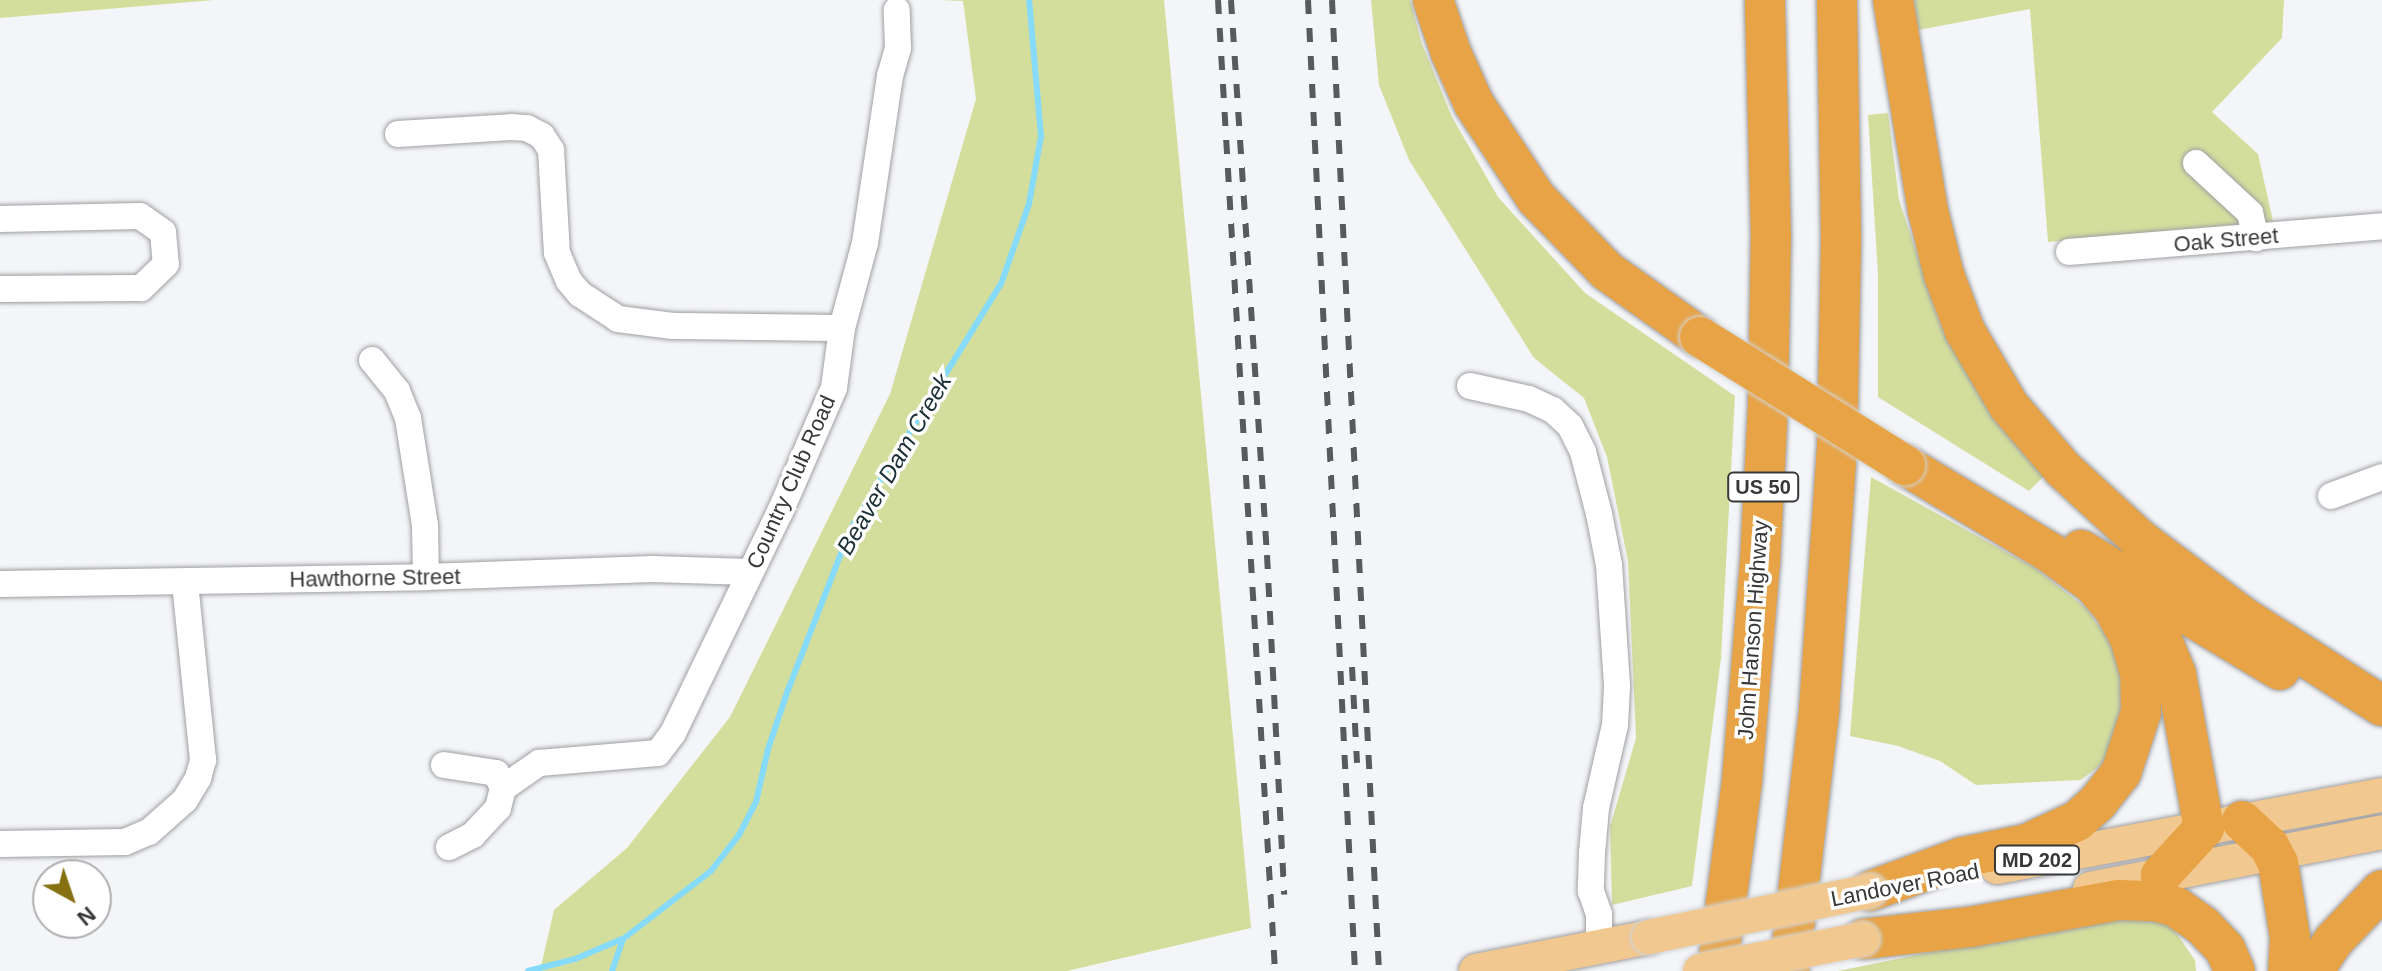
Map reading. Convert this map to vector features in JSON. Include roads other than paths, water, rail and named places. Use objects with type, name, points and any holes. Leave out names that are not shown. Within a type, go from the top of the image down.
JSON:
[{"type":"highway","points":[[1433,0],[1451,53],[1474,104],[1536,198],[1607,271],[1905,452],[2311,688],[2353,707],[2382,715]]},
{"type":"highway","points":[[1457,0],[1492,89],[1525,143],[1561,192],[1701,326]]},
{"type":"highway","name":"John Hanson Highway","points":[[1717,971],[1743,765],[1768,404],[1771,237],[1765,0]]},
{"type":"highway","points":[[1789,971],[1825,643],[1837,449],[1841,236],[1837,0]]},
{"type":"highway","points":[[1893,0],[1926,200],[1944,275],[1965,331],[2009,406],[2063,469],[2139,539],[2243,617],[2382,706]]},
{"type":"highway","points":[[1870,891],[1963,857],[2027,844],[2077,821],[2098,802],[2121,773],[2136,735],[2141,712],[2140,673],[2130,638],[2114,609],[2094,585],[1905,452]]},
{"type":"highway","points":[[2122,576],[2152,616],[2170,655],[2223,825],[2273,853],[2287,909],[2288,971]]},
{"type":"highway","points":[[2161,875],[2223,825]]},
{"type":"highway","points":[[1801,880],[1805,971]]},
{"type":"highway","points":[[2313,971],[2334,940],[2382,890]]},
{"type":"highway","points":[[1863,939],[1970,927],[2119,900],[2156,901],[2176,907],[2203,926],[2225,949],[2235,971]]},
{"type":"main road","name":"Landover Road","points":[[1476,971],[1870,891],[2382,795]]},
{"type":"main road","name":"Landover Road","points":[[1700,971],[1863,939],[1968,911],[2382,832]]},
{"type":"street","name":"Country Club Road","points":[[503,788],[539,763],[658,753],[673,733],[834,388],[842,328],[865,243],[890,76],[898,48],[897,10]]},
{"type":"street","points":[[398,134],[511,127],[527,128],[542,136],[551,150],[557,253],[569,281],[580,294],[618,319],[673,326],[842,328]]},
{"type":"street","points":[[2196,163],[2250,213],[2256,238]]},
{"type":"street","points":[[0,219],[140,216],[163,232],[166,264],[141,288],[0,289]]},
{"type":"street","name":"Oak Street","points":[[2069,252],[2382,226]]},
{"type":"street","points":[[372,360],[397,391],[408,418],[425,525],[426,577]]},
{"type":"street","points":[[1470,386],[1529,399],[1553,410],[1570,426],[1583,452],[1599,514],[1609,565],[1617,687],[1615,725],[1596,808],[1592,853],[1591,891],[1599,914],[1599,946]]},
{"type":"street","points":[[2331,496],[2382,477]]},
{"type":"street","name":"Hawthorne Street","points":[[0,584],[426,577],[652,569],[750,572]]},
{"type":"street","points":[[0,844],[125,842],[149,832],[185,800],[198,778],[203,760],[185,582]]},
{"type":"street","points":[[444,765],[496,773],[503,788],[498,808],[473,835],[449,847]]},
{"type":"waterway","name":"Beaver Dam Creek","points":[[612,971],[623,939],[711,871],[739,835],[756,802],[768,749],[788,690],[850,530],[1001,284],[1029,204],[1041,136],[1029,0]]},
{"type":"waterway","points":[[528,971],[575,959],[622,939]]},
{"type":"railway","points":[[1218,0],[1275,971]]},
{"type":"railway","points":[[1231,0],[1267,555],[1284,895]]},
{"type":"railway","points":[[1308,0],[1355,971]]},
{"type":"railway","points":[[1332,0],[1379,971]]},
{"type":"railway","points":[[1352,667],[1357,763]]}]
